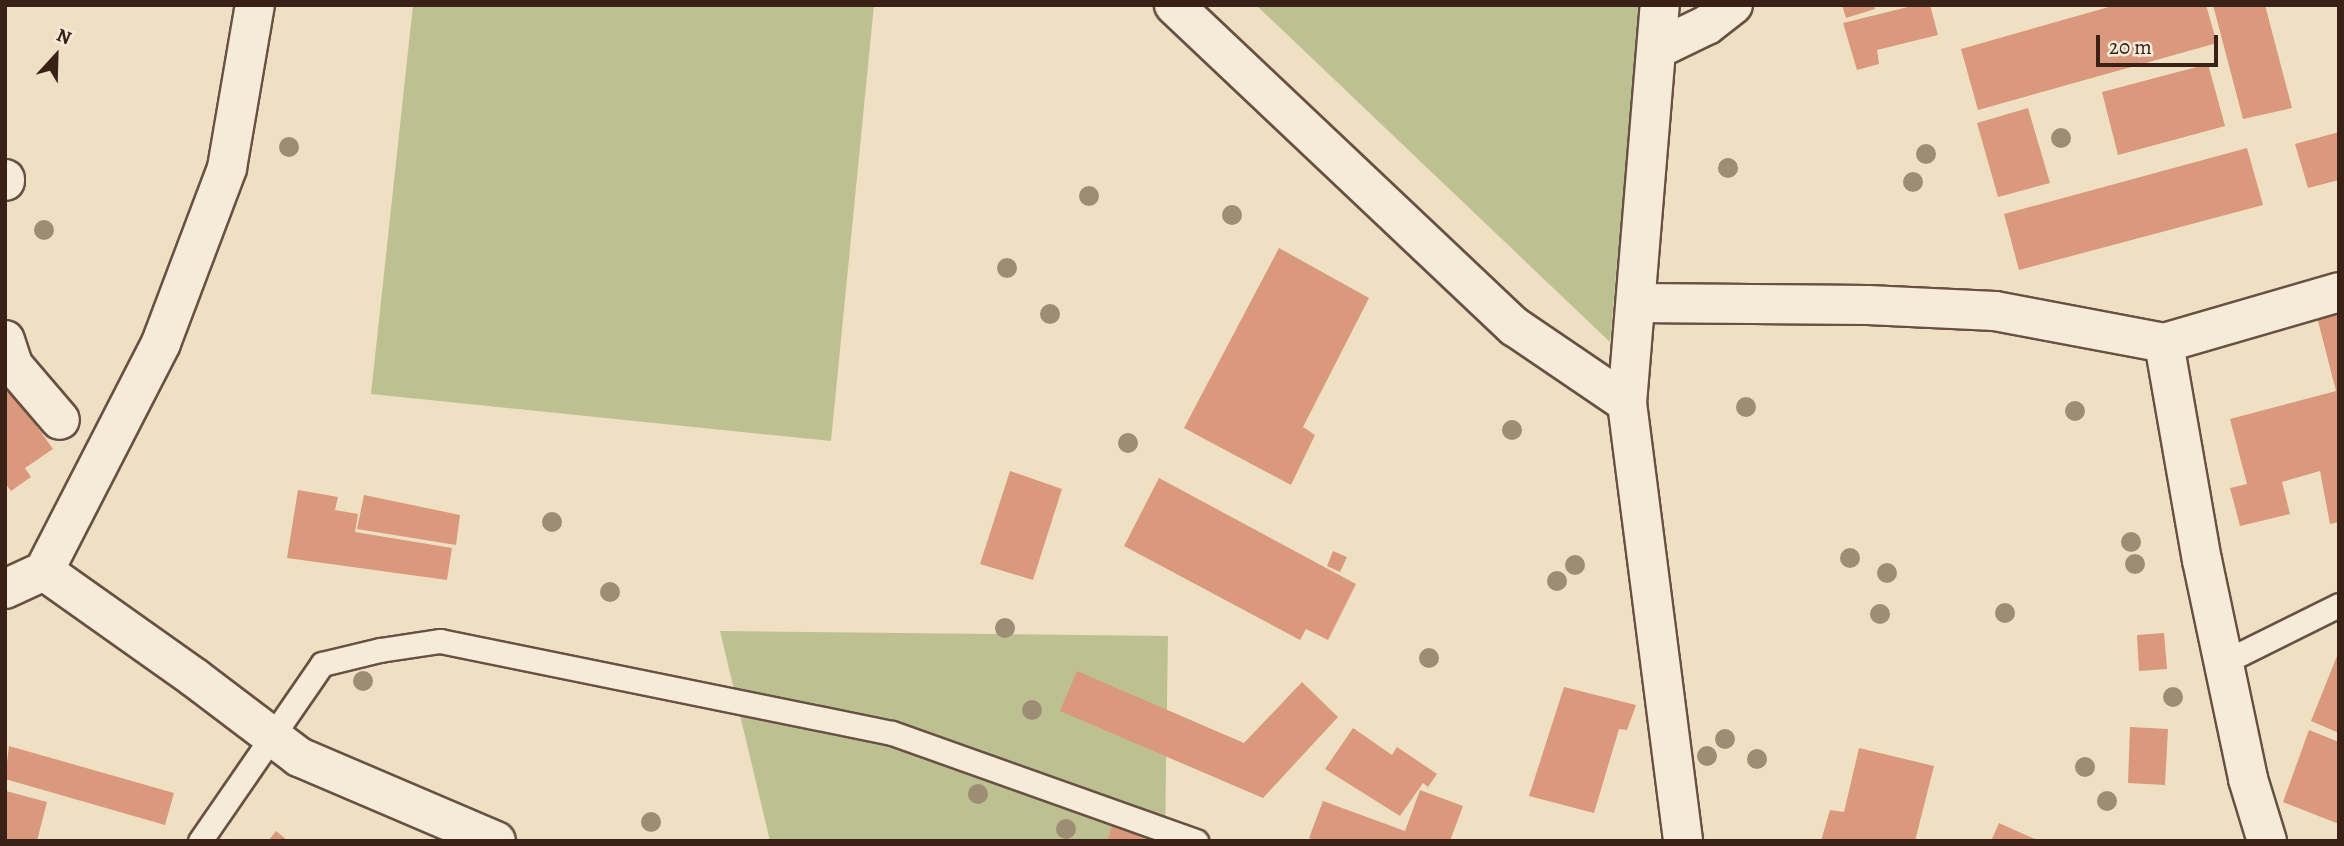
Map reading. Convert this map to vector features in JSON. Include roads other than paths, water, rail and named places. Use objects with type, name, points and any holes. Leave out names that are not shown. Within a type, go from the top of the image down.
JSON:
[{"type":"street","points":[[5,589],[44,571],[161,343],[227,168],[255,5]]},
{"type":"street","points":[[1174,5],[1515,327],[1627,403]]},
{"type":"street","points":[[1660,5],[1627,403],[1683,841]]},
{"type":"street","points":[[1657,49],[1707,25],[1733,5]]},
{"type":"street","points":[[1636,303],[1868,305],[1995,311],[2164,343],[2339,292]]},
{"type":"street","points":[[5,340],[13,365],[60,421]]},
{"type":"street","points":[[2164,343],[2248,779],[2267,841]]},
{"type":"street","points":[[44,571],[299,757],[496,841]]},
{"type":"lane","points":[[2224,662],[2339,605]]},
{"type":"lane","points":[[200,841],[321,664],[380,650],[440,641],[892,733],[1196,841]]}]
